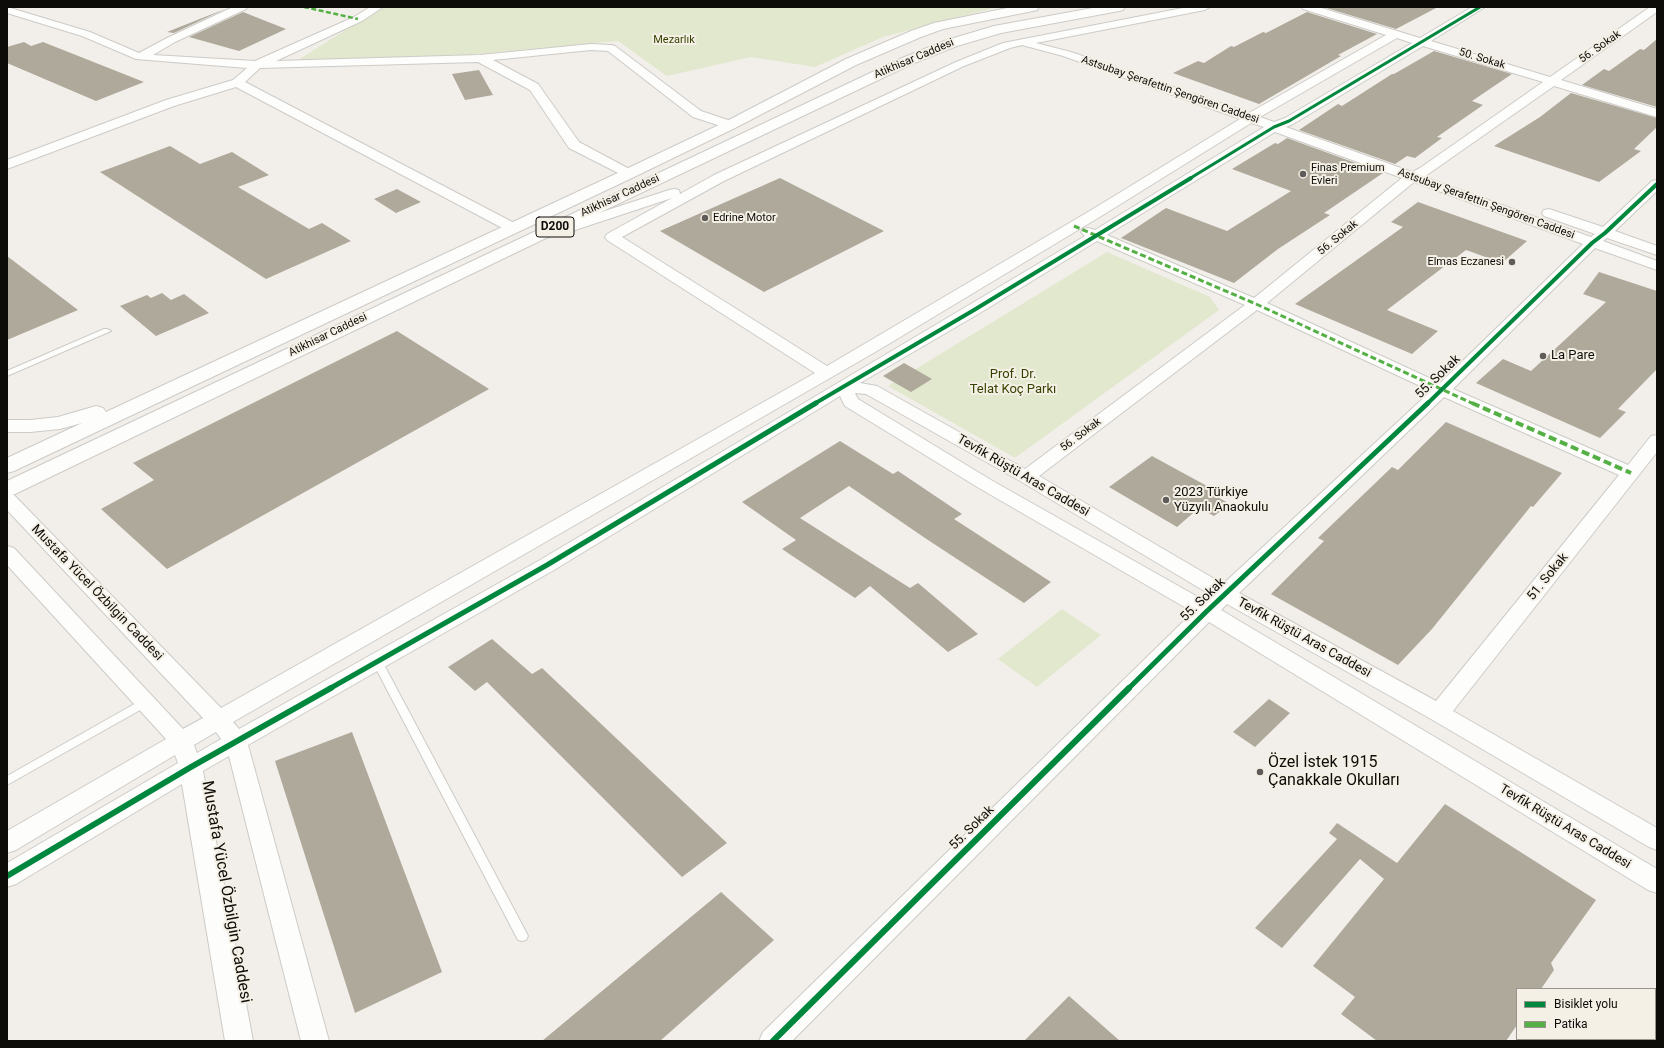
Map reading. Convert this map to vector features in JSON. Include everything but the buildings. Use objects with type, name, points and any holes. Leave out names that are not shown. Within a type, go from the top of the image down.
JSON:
[{"type":"highway","name":"Atikhisar Caddesi","points":[[7,466],[628,174],[730,125],[851,62],[916,34],[939,26],[1033,7]]},
{"type":"highway","name":"Atikhisar Caddesi","points":[[7,489],[538,235],[866,80],[929,52],[999,29],[1119,7]]},
{"type":"highway","points":[[7,426],[30,426],[60,422],[95,412],[239,357]]},
{"type":"street","points":[[140,57],[171,40],[242,7]]},
{"type":"street","points":[[7,165],[170,102],[237,83],[257,65],[358,19],[378,7]]},
{"type":"street","points":[[827,373],[612,237],[719,178],[960,64],[1007,45],[1204,7]]},
{"type":"street","name":"50. Sokak","points":[[1307,7],[1397,33],[1657,113]]},
{"type":"street","points":[[7,876],[236,741],[547,564],[974,310],[1274,127],[1288,121],[1480,7]]},
{"type":"street","name":"56. Sokak","points":[[1026,477],[1256,304],[1418,174],[1657,7]]},
{"type":"street","points":[[7,10],[86,34],[140,57],[257,65],[480,58],[591,46],[611,48],[697,114],[730,125]]},
{"type":"street","name":"Astsubay Şerafettin Şengören Caddesi","points":[[1085,29],[1075,37],[1076,42],[1083,47],[1256,115],[1274,127],[1418,174],[1599,238],[1657,266]]},
{"type":"street","points":[[7,843],[181,741],[827,373],[1074,226],[1256,115],[1397,33]]},
{"type":"street","name":"Astsubay Şerafettin Şengören Caddesi","points":[[1019,42],[1044,47],[1067,54],[1256,115],[1288,121],[1418,174]]},
{"type":"street","points":[[480,58],[534,87],[574,145],[628,174]]},
{"type":"street","points":[[237,83],[513,228]]},
{"type":"street","points":[[7,174],[179,109],[219,89]]},
{"type":"street","points":[[538,235],[569,228],[719,178]]},
{"type":"street","name":"55. Sokak","points":[[773,1041],[1207,610],[1442,390],[1657,184]]},
{"type":"street","points":[[1074,226],[1256,304],[1442,390],[1631,473]]},
{"type":"street","name":"Astsubay Şerafettin Şengören Caddesi","points":[[1599,238],[1657,251]]},
{"type":"street","name":"Tevfik Rüştü Aras Caddesi","points":[[844,386],[871,390],[1026,477],[1225,594],[1439,713],[1657,840]]},
{"type":"street","name":"Tevfik Rüştü Aras Caddesi","points":[[844,386],[851,402],[985,484],[1207,610],[1657,882]]},
{"type":"street","name":"51. Sokak","points":[[1439,713],[1657,440]]},
{"type":"street","name":"Mustafa Yücel Özbilgin Caddesi","points":[[7,499],[218,720],[236,741],[315,1041]]},
{"type":"street","name":"Mustafa Yücel Özbilgin Caddesi","points":[[7,552],[181,741],[191,767],[239,1041]]},
{"type":"lane","points":[[7,374],[107,331]]},
{"type":"lane","points":[[377,661],[522,936]]},
{"type":"lane","points":[[7,781],[146,702]]},
{"type":"green space","name":"Mezarlık","points":[[382,7],[998,7],[883,37],[815,67],[751,57],[667,76],[618,41],[457,56],[298,60]]},
{"type":"green space","name":"Prof. Dr. Telat Koç Parkı","points":[[1107,252],[1210,297],[1219,310],[1015,458],[888,386]]},
{"type":"green space","points":[[1062,609],[1101,635],[1037,687],[998,659]]},
{"type":"marked path","points":[[304,7],[358,19]]},
{"type":"marked path","points":[[1074,226],[1256,304],[1442,390],[1631,473]]},
{"type":"cycle path","points":[[7,876],[191,767],[547,565],[844,386],[974,310],[1274,127],[1289,121],[1480,7]]},
{"type":"cycle path","points":[[773,1041],[1207,611],[1442,390],[1592,243],[1605,233],[1657,184]]},
{"type":"place","name":"Finas Premium Evleri","points":[[1303,174]]},
{"type":"place","name":"Edrine Motor","points":[[705,218]]},
{"type":"place","name":"Elmas Eczanesi","points":[[1512,262]]},
{"type":"place","name":"La Pare","points":[[1543,356]]},
{"type":"place","name":"2023 Türkiye Yüzyılı Anaokulu","points":[[1166,500]]},
{"type":"place","name":"Özel İstek 1915 Çanakkale Okulları","points":[[1260,772]]}]
